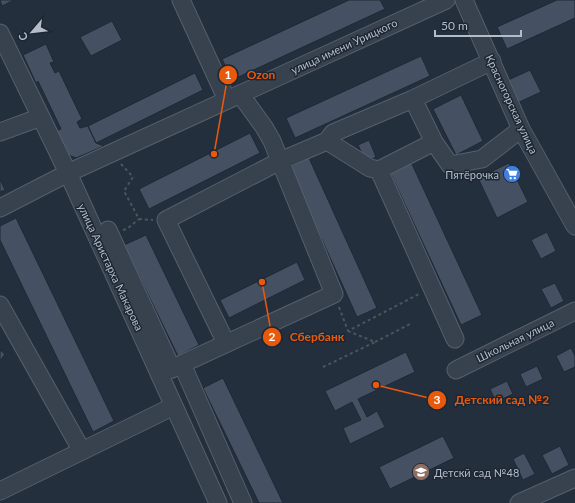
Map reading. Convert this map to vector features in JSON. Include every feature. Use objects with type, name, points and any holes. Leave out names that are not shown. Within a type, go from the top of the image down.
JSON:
[{"type":"street","points":[[171,369],[334,294],[280,162],[264,127],[234,97],[181,0]]},
{"type":"street","name":"улица имени Урицкого","points":[[0,208],[68,173],[446,0]]},
{"type":"street","name":"Красногорская улица","points":[[464,0],[521,129],[574,220]]},
{"type":"street","name":"улица Аристарха Макарова","points":[[0,33],[4,52],[41,116],[68,173],[171,369],[174,406],[218,503]]},
{"type":"street","points":[[226,343],[166,220],[280,162],[327,141],[333,133],[413,99],[492,61]]},
{"type":"street","points":[[413,99],[434,142],[450,165],[482,159],[521,129]]},
{"type":"street","points":[[0,132],[41,116]]},
{"type":"street","points":[[327,141],[370,168],[379,170],[434,142]]},
{"type":"street","points":[[379,170],[433,287],[455,339]]},
{"type":"street","points":[[108,230],[171,369],[243,503]]},
{"type":"street","points":[[0,304],[82,451]]},
{"type":"street","name":"Школьная улица","points":[[456,370],[575,311]]},
{"type":"street","points":[[0,491],[174,406]]},
{"type":"street","points":[[519,503],[575,478]]},
{"type":"path","points":[[111,153],[133,177],[124,191],[140,219]]},
{"type":"path","points":[[108,230],[127,229],[140,219],[166,220]]},
{"type":"path","points":[[348,331],[433,287]]},
{"type":"path","points":[[334,294],[348,331],[374,342]]},
{"type":"path","points":[[323,367],[412,323]]},
{"type":"building","points":[[0,0],[14,0],[2,6]]},
{"type":"building","points":[[349,0],[380,0],[385,9],[232,80],[222,59]]},
{"type":"building","points":[[557,0],[575,0],[575,18],[507,49],[497,27]]},
{"type":"building","points":[[112,21],[122,40],[91,56],[80,37]]},
{"type":"building","points":[[46,44],[54,62],[50,63],[55,73],[59,71],[82,119],[77,122],[80,128],[88,126],[96,143],[104,146],[76,158],[66,154],[56,131],[61,129],[38,81],[36,83],[23,55]]},
{"type":"building","points":[[421,56],[430,76],[295,138],[286,118]]},
{"type":"building","points":[[530,70],[541,92],[515,104],[504,82]]},
{"type":"building","points":[[195,73],[203,90],[96,143],[88,126]]},
{"type":"building","points":[[461,95],[483,141],[456,155],[433,109]]},
{"type":"building","points":[[250,133],[260,153],[149,209],[139,189]]},
{"type":"building","points":[[369,140],[376,157],[366,162],[358,145]]},
{"type":"building","points":[[309,158],[377,308],[357,317],[289,167]]},
{"type":"building","points":[[411,162],[482,315],[461,325],[390,172]]},
{"type":"building","points":[[509,163],[528,202],[497,218],[478,178]]},
{"type":"building","points":[[0,179],[5,190],[0,192]]},
{"type":"building","points":[[16,218],[114,421],[93,432],[0,240],[0,226]]},
{"type":"building","points":[[547,232],[556,251],[541,259],[531,240]]},
{"type":"building","points":[[146,235],[199,345],[178,356],[124,245]]},
{"type":"building","points":[[297,262],[305,280],[229,318],[220,300]]},
{"type":"building","points":[[555,283],[564,301],[551,308],[541,289]]},
{"type":"building","points":[[571,348],[575,356],[575,367],[564,372],[556,356]]},
{"type":"building","points":[[0,350],[5,354],[0,361]]},
{"type":"building","points":[[406,352],[415,372],[358,399],[367,417],[377,411],[385,427],[350,444],[343,428],[361,420],[352,402],[335,411],[325,391]]},
{"type":"building","points":[[537,366],[543,379],[526,387],[520,374]]},
{"type":"building","points":[[223,378],[283,503],[259,503],[203,388]]},
{"type":"building","points":[[507,381],[513,394],[496,402],[490,389]]},
{"type":"building","points":[[443,436],[454,458],[390,489],[379,467]]},
{"type":"building","points":[[560,446],[569,465],[552,474],[542,455]]},
{"type":"building","points":[[524,453],[535,474],[523,480],[513,459]]},
{"type":"place","name":"Ozon","points":[[214,154]]},
{"type":"place","name":"Пятёрочка","points":[[512,174]]},
{"type":"place","name":"Сбербанк","points":[[262,282]]},
{"type":"place","name":"Детский сад №2","points":[[376,385]]},
{"type":"place","name":"Детскй сад №48","points":[[421,472]]}]
